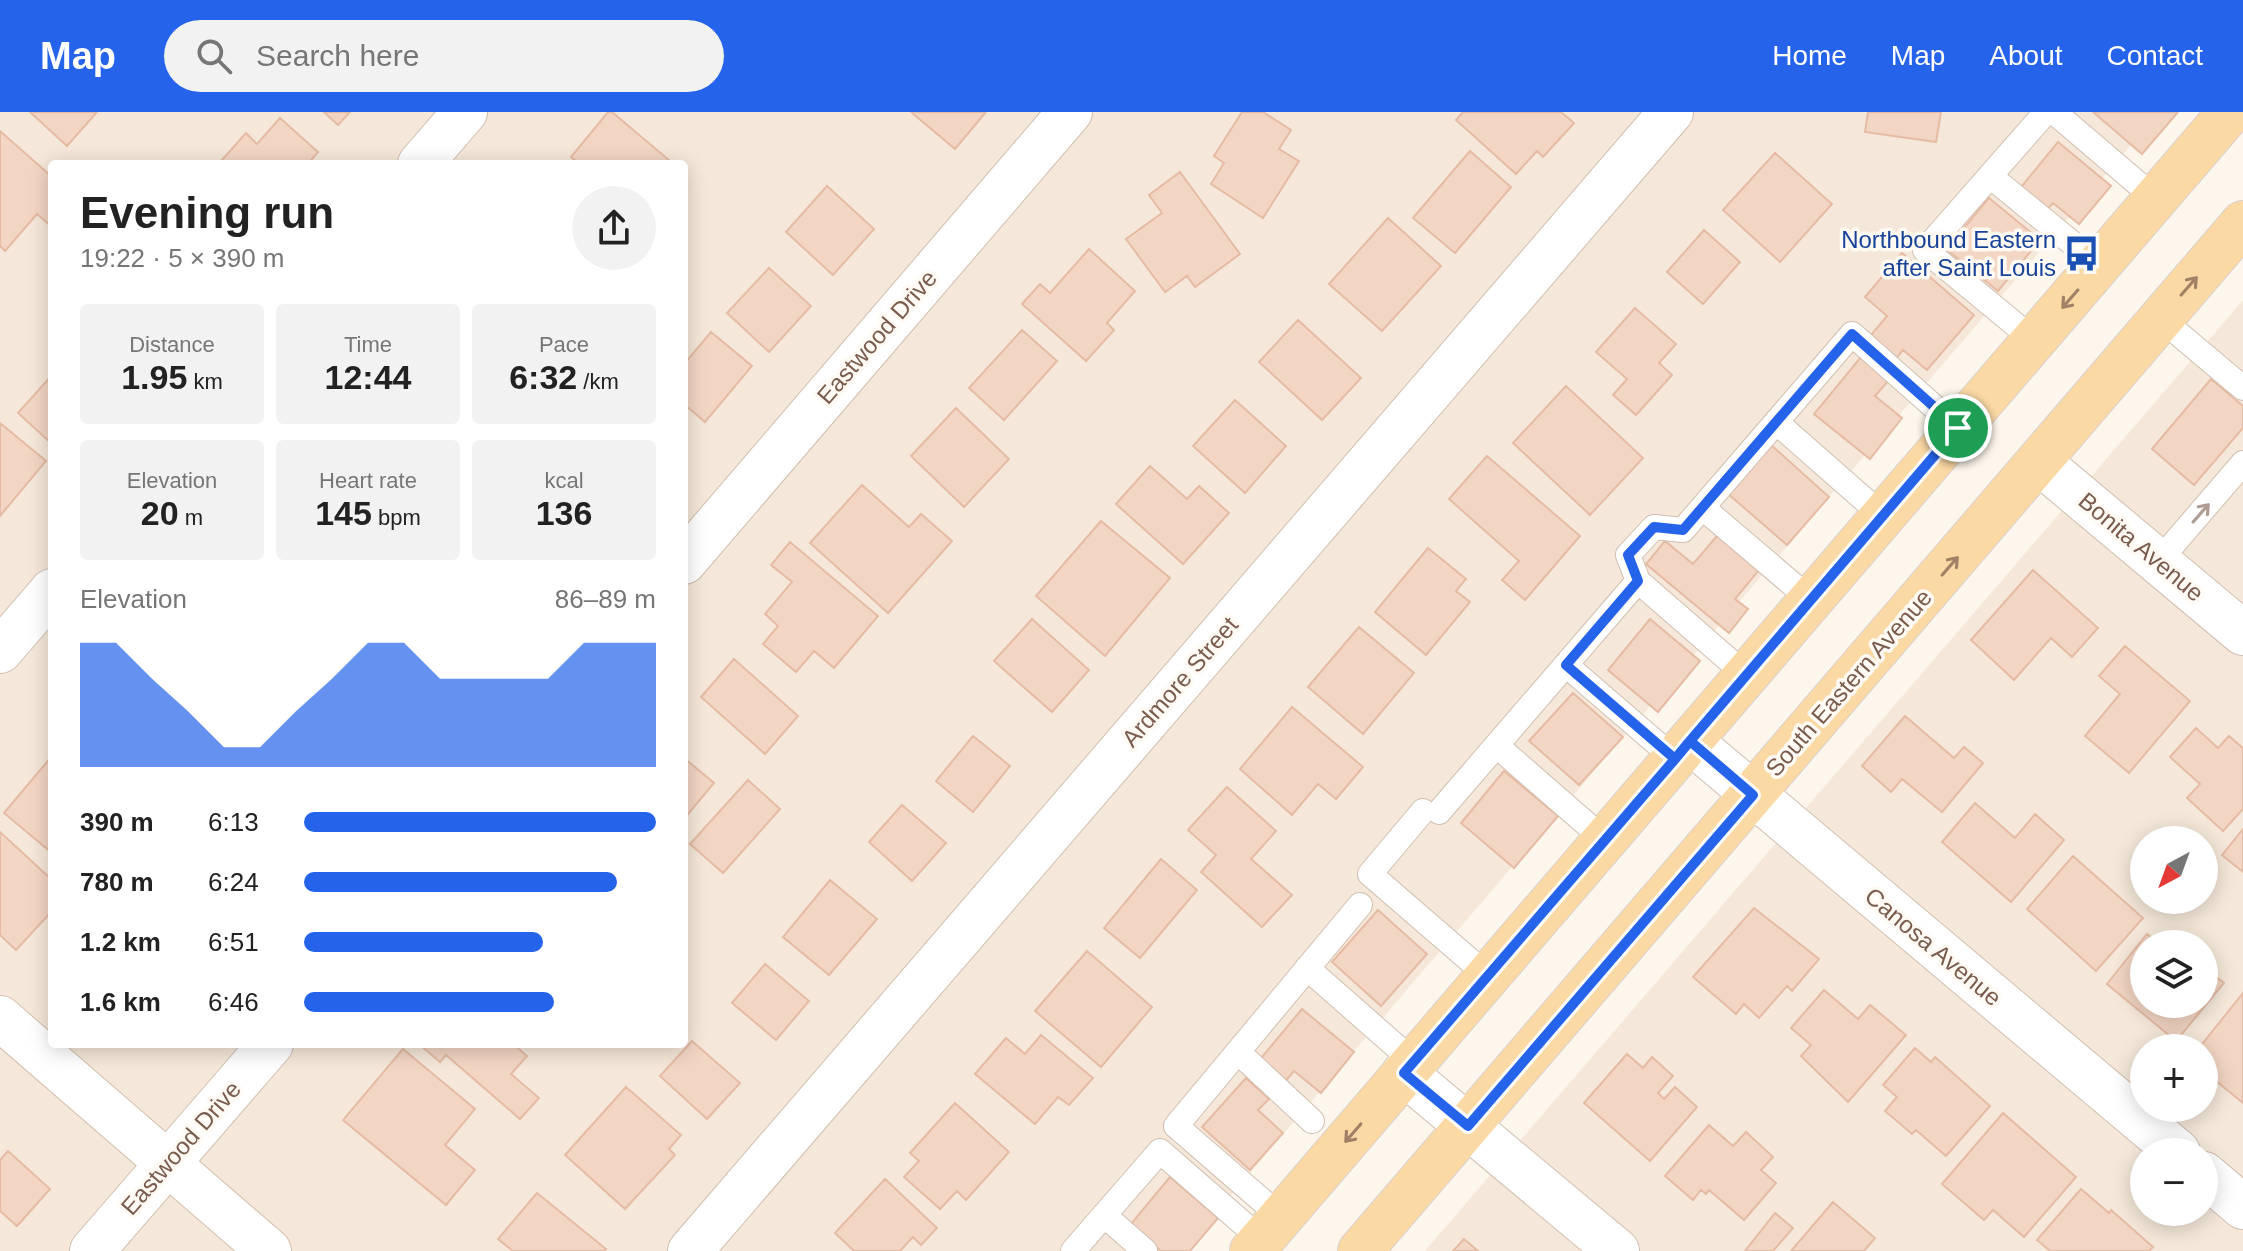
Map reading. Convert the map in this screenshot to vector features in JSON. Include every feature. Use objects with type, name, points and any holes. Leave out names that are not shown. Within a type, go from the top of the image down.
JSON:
[{"type":"main road","points":[[1265,1236],[2230,112]]},
{"type":"main road","name":"South Eastern Avenue","points":[[1360,1251],[2243,223]]},
{"type":"street","points":[[423,160],[465,112]]},
{"type":"street","name":"Eastwood Drive","points":[[688,557],[1070,112]]},
{"type":"street","name":"Ardmore Street","points":[[690,1251],[1671,112]]},
{"type":"street","name":"Bonita Avenue","points":[[2039,462],[2243,633]]},
{"type":"street","points":[[0,651],[48,596]]},
{"type":"street","name":"Canosa Avenue","points":[[1683,750],[1753,795],[2161,1138]]},
{"type":"street","points":[[0,1018],[269,1251]]},
{"type":"street","name":"Eastwood Drive","points":[[92,1251],[268,1048]]},
{"type":"street","points":[[1409,1068],[1468,1126],[1617,1251]]},
{"type":"street","points":[[2218,1186],[2243,1207]]},
{"type":"lane","points":[[2034,340],[1925,250],[2046,112]]},
{"type":"lane","points":[[2054,112],[2156,199]]},
{"type":"lane","points":[[1990,176],[2099,265]]},
{"type":"lane","points":[[2161,319],[2243,388]]},
{"type":"lane","points":[[1746,675],[1638,581],[1628,555],[1654,527],[1683,530],[1852,334],[1958,428]]},
{"type":"lane","points":[[1776,422],[1883,516]]},
{"type":"lane","points":[[2158,562],[2243,463]]},
{"type":"lane","points":[[1703,508],[1811,600]]},
{"type":"lane","points":[[1488,976],[1370,874],[1497,746],[1638,581]]},
{"type":"lane","points":[[1566,665],[1683,750]]},
{"type":"lane","points":[[1497,746],[1605,840]]},
{"type":"lane","points":[[1265,1236],[1176,1126],[1360,905]]},
{"type":"lane","points":[[1307,968],[1409,1068]]},
{"type":"lane","points":[[1238,1052],[1312,1121]]},
{"type":"lane","points":[[1073,1251],[1160,1151],[1265,1236]]},
{"type":"lane","points":[[1104,1215],[1145,1251]]},
{"type":"shaded area","points":[[0,112],[2159,112],[1183,1251],[0,1251]]},
{"type":"shaded area","points":[[2243,300],[2243,1251],[1425,1251]]},
{"type":"building","points":[[30,112],[97,112],[67,146]]},
{"type":"building","points":[[324,112],[350,112],[338,125]]},
{"type":"building","points":[[608,112],[612,112],[669,160],[574,160],[571,157]]},
{"type":"building","points":[[911,112],[986,112],[955,149]]},
{"type":"building","points":[[1242,112],[1263,112],[1291,130],[1279,149],[1299,161],[1263,218],[1211,184],[1224,163],[1214,156]]},
{"type":"building","points":[[1463,112],[1561,112],[1574,123],[1543,157],[1537,151],[1516,174],[1456,120]]},
{"type":"building","points":[[1868,112],[1941,112],[1936,142],[1865,132]]},
{"type":"building","points":[[2093,112],[2178,112],[2142,154]]},
{"type":"building","points":[[280,118],[318,152],[311,160],[222,160],[246,133],[257,144]]},
{"type":"building","points":[[0,131],[48,173],[48,224],[37,214],[5,251],[0,246]]},
{"type":"building","points":[[2058,142],[2111,186],[2079,224],[2053,203],[2043,214],[2017,192]]},
{"type":"building","points":[[1470,151],[1511,187],[1455,253],[1413,218]]},
{"type":"building","points":[[1775,153],[1832,204],[1780,262],[1723,210]]},
{"type":"building","points":[[1180,172],[1240,254],[1195,287],[1187,276],[1165,292],[1126,239],[1162,213],[1149,195]]},
{"type":"building","points":[[827,186],[874,229],[833,275],[786,232]]},
{"type":"building","points":[[1989,198],[2040,240],[1998,291],[1946,249]]},
{"type":"building","points":[[1388,218],[1441,266],[1382,331],[1329,284]]},
{"type":"building","points":[[1704,230],[1740,262],[1703,304],[1667,272]]},
{"type":"building","points":[[1089,249],[1135,291],[1107,323],[1114,330],[1086,361],[1022,304],[1040,284],[1050,293]]},
{"type":"building","points":[[1902,253],[1974,315],[1927,370],[1903,350],[1892,364],[1865,342],[1887,316],[1865,297]]},
{"type":"building","points":[[769,268],[811,306],[769,352],[727,313]]},
{"type":"building","points":[[1635,308],[1676,344],[1659,363],[1672,375],[1636,415],[1613,395],[1627,379],[1596,352]]},
{"type":"building","points":[[1298,320],[1361,378],[1322,420],[1259,362]]},
{"type":"building","points":[[1022,330],[1057,361],[1004,420],[969,388]]},
{"type":"building","points":[[711,332],[752,366],[705,422],[688,407],[688,359]]},
{"type":"building","points":[[1861,357],[1889,380],[1875,396],[1902,418],[1870,459],[1814,414]]},
{"type":"building","points":[[48,379],[48,440],[18,413]]},
{"type":"building","points":[[2211,379],[2243,406],[2243,428],[2194,485],[2152,449]]},
{"type":"building","points":[[1566,386],[1643,458],[1590,515],[1513,443]]},
{"type":"building","points":[[1235,400],[1286,446],[1245,493],[1193,446]]},
{"type":"building","points":[[956,408],[1009,459],[964,507],[911,456]]},
{"type":"building","points":[[0,423],[46,461],[0,516]]},
{"type":"building","points":[[1770,444],[1829,497],[1787,545],[1727,493]]},
{"type":"building","points":[[1487,456],[1580,536],[1525,600],[1502,580],[1519,561],[1449,499]]},
{"type":"building","points":[[1150,466],[1187,499],[1199,486],[1229,513],[1183,564],[1116,504]]},
{"type":"building","points":[[862,485],[909,527],[921,514],[952,541],[888,613],[810,543]]},
{"type":"building","points":[[1101,521],[1170,578],[1105,656],[1036,596]]},
{"type":"building","points":[[1717,536],[1759,570],[1735,599],[1748,609],[1729,633],[1646,564],[1665,541],[1693,564]]},
{"type":"building","points":[[790,542],[878,616],[834,668],[814,651],[796,672],[763,644],[778,626],[765,614],[792,582],[771,565]]},
{"type":"building","points":[[1428,548],[1466,579],[1456,591],[1470,602],[1426,655],[1375,612]]},
{"type":"building","points":[[2033,570],[2098,628],[2072,657],[2051,638],[2014,680],[1971,640]]},
{"type":"building","points":[[1032,619],[1089,670],[1052,712],[994,661]]},
{"type":"building","points":[[1650,619],[1700,661],[1658,712],[1608,670]]},
{"type":"building","points":[[1359,627],[1414,673],[1363,734],[1308,687]]},
{"type":"building","points":[[2125,646],[2190,701],[2129,773],[2085,736],[2120,694],[2099,676]]},
{"type":"building","points":[[734,659],[798,716],[765,754],[701,697]]},
{"type":"building","points":[[1573,693],[1623,737],[1579,785],[1529,741]]},
{"type":"building","points":[[1292,707],[1363,767],[1336,799],[1318,784],[1292,815],[1240,769]]},
{"type":"building","points":[[1905,716],[1954,758],[1964,747],[1983,763],[1942,812],[1902,779],[1891,792],[1862,766]]},
{"type":"building","points":[[2196,728],[2218,748],[2229,736],[2243,748],[2243,809],[2223,831],[2187,798],[2200,784],[2170,757]]},
{"type":"building","points":[[973,736],[1010,766],[973,812],[936,781]]},
{"type":"building","points":[[48,761],[48,850],[4,813]]},
{"type":"building","points":[[688,761],[714,783],[688,814]]},
{"type":"building","points":[[1504,771],[1558,816],[1514,868],[1461,823]]},
{"type":"building","points":[[748,780],[780,809],[723,873],[690,844]]},
{"type":"building","points":[[1227,787],[1276,831],[1251,859],[1292,895],[1262,927],[1201,872],[1216,855],[1188,830]]},
{"type":"building","points":[[1975,803],[2015,838],[2035,814],[2064,840],[2011,902],[1942,842]]},
{"type":"building","points":[[902,805],[946,843],[912,881],[869,842]]},
{"type":"building","points":[[2243,829],[2243,872],[2222,855]]},
{"type":"building","points":[[0,832],[48,876],[48,915],[16,950],[0,935]]},
{"type":"building","points":[[2073,856],[2130,906],[2130,914],[2138,914],[2143,918],[2096,971],[2027,909]]},
{"type":"building","points":[[1161,859],[1197,890],[1140,958],[1104,928]]},
{"type":"building","points":[[830,880],[877,919],[829,975],[783,937]]},
{"type":"building","points":[[1754,908],[1819,959],[1792,991],[1787,986],[1759,1018],[1744,1004],[1736,1014],[1693,977]]},
{"type":"building","points":[[1378,910],[1427,954],[1381,1006],[1332,962]]},
{"type":"building","points":[[1087,951],[1152,1007],[1101,1067],[1035,1011]]},
{"type":"building","points":[[2130,955],[2130,1003],[2107,984]]},
{"type":"building","points":[[765,964],[809,1001],[776,1040],[732,1003]]},
{"type":"building","points":[[1824,990],[1858,1019],[1870,1005],[1906,1035],[1848,1102],[1801,1056],[1811,1045],[1791,1028]]},
{"type":"building","points":[[2243,993],[2243,1103],[2218,1082],[2218,1034],[2210,1034]]},
{"type":"building","points":[[1302,1009],[1354,1052],[1321,1093],[1294,1071],[1283,1084],[1257,1063]]},
{"type":"building","points":[[2148,1018],[2195,1018],[2182,1034],[2168,1034]]},
{"type":"building","points":[[1041,1035],[1093,1078],[1069,1105],[1058,1097],[1035,1124],[975,1074],[1006,1038],[1025,1054]]},
{"type":"building","points":[[692,1041],[740,1083],[707,1119],[660,1076]]},
{"type":"building","points":[[424,1048],[518,1048],[527,1056],[511,1074],[539,1098],[520,1119],[446,1055],[440,1062]]},
{"type":"building","points":[[1915,1048],[1931,1062],[1935,1057],[1990,1106],[1946,1156],[1916,1130],[1912,1134],[1885,1111],[1897,1097],[1883,1085]]},
{"type":"building","points":[[403,1049],[475,1109],[445,1145],[475,1170],[446,1205],[343,1120]]},
{"type":"building","points":[[1627,1054],[1643,1068],[1652,1057],[1673,1076],[1658,1093],[1664,1099],[1675,1087],[1697,1107],[1650,1161],[1584,1103]]},
{"type":"building","points":[[1246,1078],[1269,1099],[1258,1110],[1283,1133],[1250,1170],[1202,1127]]},
{"type":"building","points":[[626,1087],[681,1135],[669,1149],[675,1155],[625,1209],[565,1155]]},
{"type":"building","points":[[955,1103],[1009,1152],[966,1200],[957,1191],[940,1209],[904,1177],[919,1161],[910,1153]]},
{"type":"building","points":[[2003,1113],[2076,1177],[2024,1237],[1993,1210],[1984,1220],[1942,1184]]},
{"type":"building","points":[[1709,1125],[1733,1146],[1746,1132],[1773,1157],[1761,1170],[1776,1183],[1744,1220],[1709,1190],[1706,1194],[1701,1190],[1693,1200],[1665,1176]]},
{"type":"building","points":[[8,1151],[50,1189],[17,1226],[0,1211],[0,1160]]},
{"type":"building","points":[[1170,1177],[1218,1218],[1190,1251],[1161,1251],[1130,1225]]},
{"type":"building","points":[[885,1179],[937,1228],[921,1245],[913,1237],[900,1251],[854,1251],[835,1233]]},
{"type":"building","points":[[2081,1189],[2109,1213],[2111,1210],[2153,1247],[2149,1251],[2050,1251],[2037,1240]]},
{"type":"building","points":[[537,1193],[606,1249],[513,1251],[498,1239]]},
{"type":"building","points":[[1833,1202],[1875,1238],[1864,1251],[1791,1251]]},
{"type":"building","points":[[1775,1213],[1793,1228],[1773,1251],[1745,1251]]},
{"type":"building","points":[[1464,1239],[1478,1251],[1453,1251]]},
{"type":"place","name":"Northbound Eastern after Saint Louis","points":[[2082,254]]},
{"type":"route","points":[[1958,428],[1690,741],[1675,759],[1404,1073],[1468,1126],[1753,795],[1690,741],[1675,759],[1566,665],[1638,581],[1628,555],[1654,527],[1683,530],[1852,334],[1958,428]]}]
